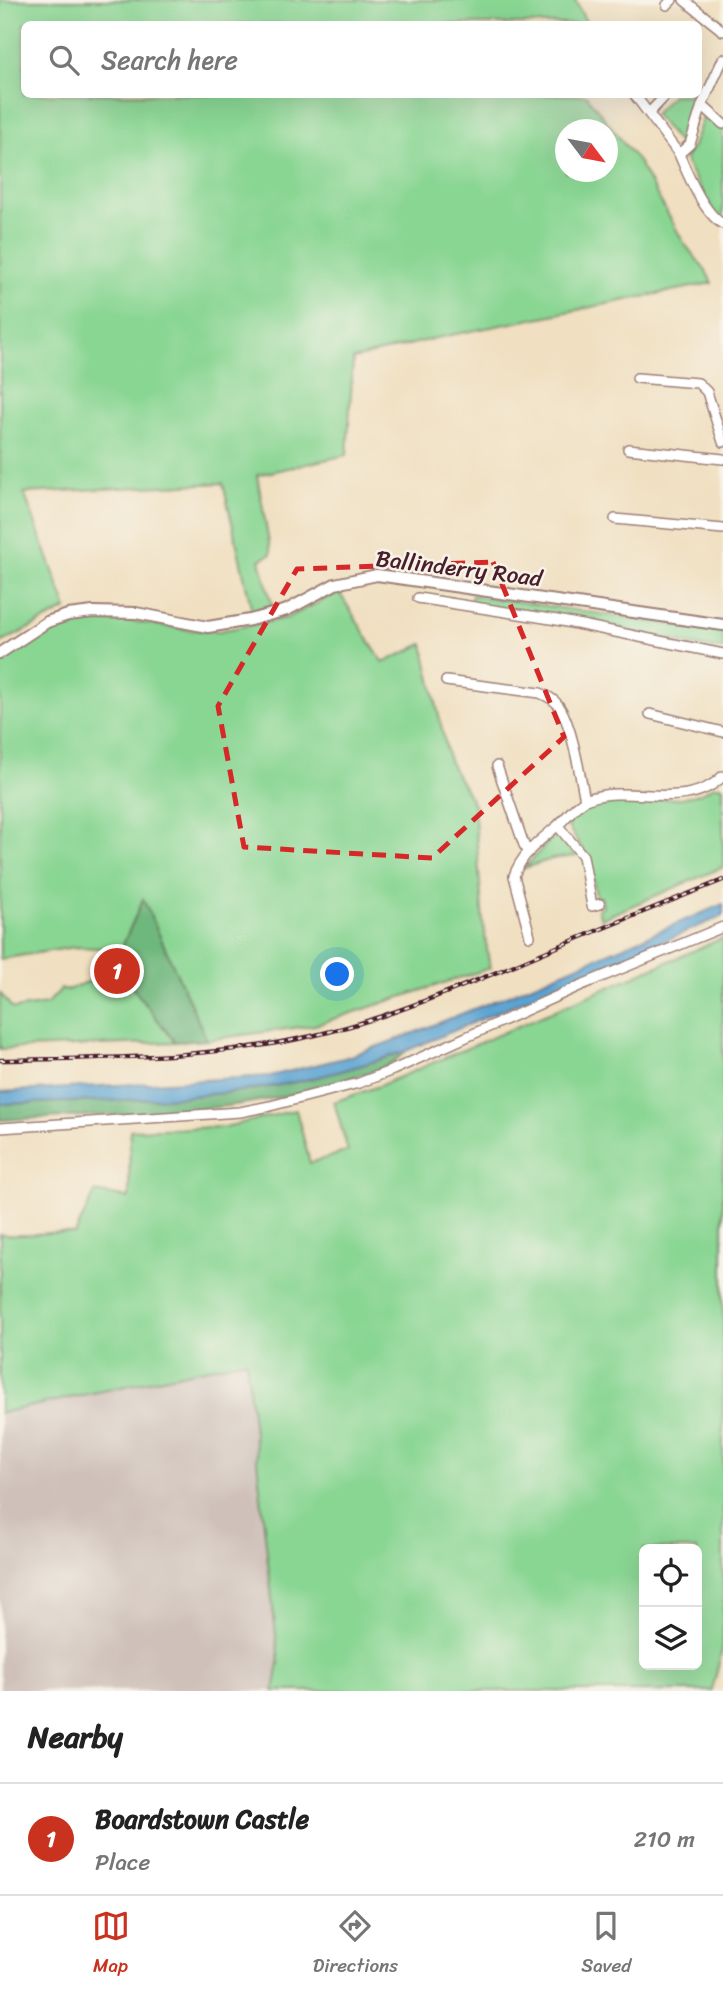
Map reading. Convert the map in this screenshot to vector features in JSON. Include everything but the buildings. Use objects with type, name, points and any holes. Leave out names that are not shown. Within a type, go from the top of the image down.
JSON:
[{"type":"street","points":[[684,0],[723,32]]},
{"type":"street","points":[[679,153],[690,144],[702,105],[723,59]]},
{"type":"street","points":[[637,98],[679,153],[715,220],[723,224]]},
{"type":"street","points":[[649,113],[663,98]]},
{"type":"street","points":[[702,105],[723,124]]},
{"type":"street","points":[[637,378],[698,383],[707,392],[723,442]]},
{"type":"street","points":[[628,449],[723,460]]},
{"type":"street","points":[[615,519],[723,529]]},
{"type":"street","name":"Ballinderry Road","points":[[0,653],[47,622],[68,615],[136,612],[208,627],[287,610],[335,584],[377,575],[723,625]]},
{"type":"street","points":[[418,598],[556,620],[723,654]]},
{"type":"street","points":[[446,681],[540,693],[551,698],[559,706],[568,727],[585,800]]},
{"type":"street","points":[[650,714],[723,732]]},
{"type":"street","points":[[497,766],[524,845],[529,852]]},
{"type":"street","points":[[530,936],[514,876],[517,867],[529,852],[585,800],[601,796],[689,794],[717,782],[723,776]]},
{"type":"street","points":[[558,825],[583,856],[592,906],[600,904]]},
{"type":"street","points":[[0,1128],[240,1112],[359,1083],[584,984],[723,928]]},
{"type":"highlighted area","points":[[493,562],[564,737],[432,858],[244,847],[218,706],[297,569]]},
{"type":"shaded area","points":[[246,1360],[279,1663],[274,1691],[0,1691],[0,1413]]},
{"type":"green space","points":[[0,0],[575,0],[586,21],[21,21],[21,98],[588,98],[605,119],[555,119],[555,182],[618,182],[618,136],[639,163],[684,243],[712,283],[436,338],[353,359],[347,455],[257,475],[271,554],[260,560],[272,605],[252,611],[223,483],[24,493],[67,609],[0,643]]},
{"type":"green space","points":[[669,98],[699,98],[685,142],[679,143],[654,114]]},
{"type":"green space","points":[[707,116],[723,129],[723,222],[715,215],[685,158],[693,146],[703,118]]},
{"type":"green space","points":[[339,592],[383,663],[423,644],[449,761],[474,805],[483,923],[490,968],[315,1025],[207,1040],[143,900],[121,949],[75,947],[0,959],[0,659],[49,630],[94,620],[130,621],[191,630],[219,631],[287,618]]},
{"type":"green space","points":[[472,595],[723,632],[723,649],[701,647],[619,628],[470,604]]},
{"type":"green space","points":[[714,786],[723,788],[723,867],[601,919],[598,909],[603,906],[601,897],[596,897],[590,861],[567,825],[580,810],[597,802],[677,798],[697,795]]},
{"type":"green space","points":[[555,835],[561,836],[576,856],[552,859],[524,868]]},
{"type":"green space","points":[[143,899],[207,1040],[175,1042],[119,970],[121,949]]},
{"type":"green space","points":[[723,938],[723,1646],[712,1691],[274,1691],[279,1663],[246,1360],[0,1413],[0,1234],[75,1234],[95,1192],[129,1198],[130,1130],[225,1127],[296,1110],[310,1163],[348,1151],[334,1102],[379,1086]]},
{"type":"green space","points":[[119,970],[175,1042],[0,1049],[0,993],[13,1009],[47,1004],[61,989],[65,991]]},
{"type":"green space","points":[[406,1051],[388,1065],[376,1070],[268,1100],[179,1111],[0,1120],[0,1104],[131,1100],[229,1092],[316,1077]]},
{"type":"water","points":[[723,904],[723,916],[406,1051],[352,1068],[298,1082],[197,1096],[0,1104],[0,1092],[270,1076],[344,1058],[511,994]]},
{"type":"railway","points":[[0,1060],[209,1052],[251,1047],[332,1031],[445,993],[723,880]]},
{"type":"place","name":"Boardstown Castle","points":[[117,971]]}]
